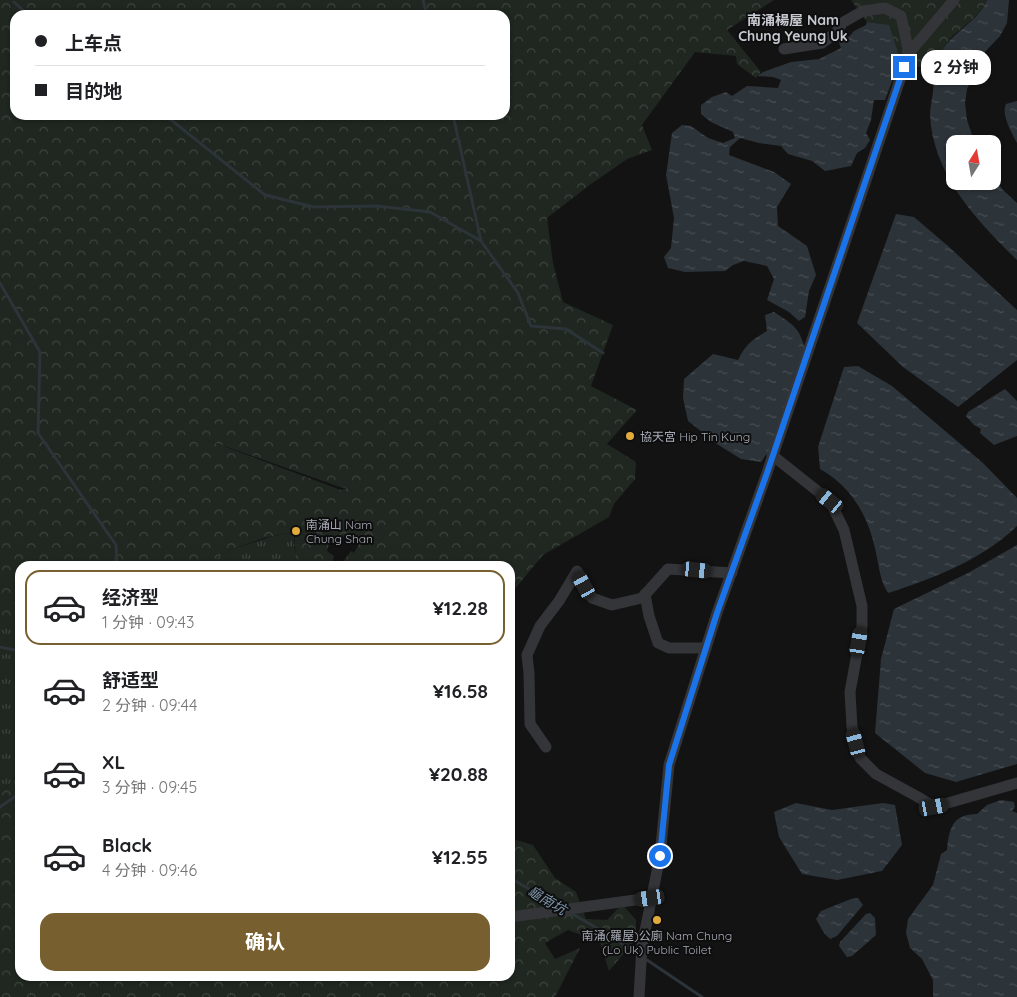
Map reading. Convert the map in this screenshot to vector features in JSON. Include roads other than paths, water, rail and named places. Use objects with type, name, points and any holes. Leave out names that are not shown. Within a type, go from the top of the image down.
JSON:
[{"type":"street","points":[[639,997],[642,946],[650,898],[660,856],[669,765],[717,613],[732,574],[909,52],[954,0]]},
{"type":"street","points":[[784,49],[822,43],[836,32],[842,22],[862,11],[885,8],[901,16],[909,52]]},
{"type":"street","points":[[772,455],[830,501],[844,530],[862,606],[862,626],[850,692],[852,727],[860,758],[876,774],[934,807],[1017,783]]},
{"type":"street","points":[[546,747],[530,724],[531,700],[527,655],[540,626],[559,601],[577,572],[592,598],[612,605],[642,598],[668,569],[732,574]]},
{"type":"street","points":[[645,594],[648,616],[658,643],[669,648],[706,648]]},
{"type":"street","points":[[515,916],[650,898]]},
{"type":"water","points":[[987,0],[1009,0],[1007,23],[1000,36],[983,54],[967,89],[965,103],[967,120],[972,135],[946,135],[946,173],[933,137],[930,115],[937,64],[944,47],[983,7]]},
{"type":"water","points":[[867,22],[889,25],[900,60],[885,100],[874,100],[871,120],[866,133],[870,140],[865,148],[857,153],[851,166],[825,171],[812,161],[788,154],[781,146],[740,138],[730,147],[729,155],[774,172],[791,184],[777,207],[778,226],[807,246],[816,275],[809,291],[805,317],[799,321],[789,312],[767,300],[774,279],[767,266],[744,261],[733,265],[725,271],[685,272],[668,268],[664,257],[671,248],[674,218],[666,175],[672,133],[682,125],[691,126],[708,138],[723,143],[735,138],[733,132],[711,122],[701,114],[701,105],[712,97],[726,92],[732,96],[747,86],[778,88],[781,80],[773,77],[758,76],[763,72],[791,62],[819,59],[841,48],[839,43],[842,35],[849,37],[854,31],[866,25]]},
{"type":"water","points":[[1017,101],[1017,143],[1008,124],[1005,108],[1006,104]]},
{"type":"water","points":[[1001,187],[1017,203],[1017,260],[987,229],[957,190],[1001,190]]},
{"type":"water","points":[[896,214],[914,217],[1017,310],[1017,360],[958,407],[903,367],[857,323]]},
{"type":"water","points":[[774,312],[795,328],[801,337],[806,352],[770,449],[761,462],[741,459],[717,444],[688,421],[683,398],[684,379],[713,354],[738,360],[750,343],[767,331],[765,315]]},
{"type":"water","points":[[858,366],[892,386],[983,463],[1017,498],[1017,526],[989,549],[957,567],[888,593],[881,578],[873,540],[864,515],[850,494],[831,476],[820,469],[818,447],[844,367]]},
{"type":"water","points":[[1005,389],[1017,401],[1017,436],[994,445],[980,433],[981,429],[974,425],[966,416],[968,412]]},
{"type":"water","points":[[1017,545],[1017,764],[956,782],[925,773],[875,733],[881,659],[894,609],[968,573]]},
{"type":"water","points":[[1001,800],[1014,802],[1015,807],[1012,811],[1017,813],[1017,997],[933,997],[933,980],[922,959],[910,948],[906,933],[908,919],[933,885],[941,854],[947,850],[951,829],[957,820],[977,814],[987,805]]},
{"type":"water","points":[[796,803],[832,810],[883,803],[895,805],[902,845],[882,871],[837,880],[802,874],[779,837],[774,812]]},
{"type":"water","points":[[858,898],[863,905],[837,936],[830,939],[816,919],[821,911]]},
{"type":"water","points":[[870,913],[875,918],[876,935],[852,956],[847,957],[839,946],[840,942],[866,914]]},
{"type":"waterway","points":[[423,0],[426,10]]},
{"type":"waterway","points":[[14,2],[23,10]]},
{"type":"waterway","points":[[171,120],[265,195],[314,207],[377,206],[430,212],[481,241]]},
{"type":"waterway","points":[[454,120],[481,241],[518,293],[531,326],[566,329],[603,353]]},
{"type":"waterway","points":[[0,283],[40,352],[38,433],[116,545],[117,561]]},
{"type":"waterway","points":[[0,647],[15,650]]},
{"type":"waterway","name":"龜南坑","points":[[0,807],[15,796]]},
{"type":"waterway","name":"龜南坑","points":[[515,881],[559,906]]},
{"type":"waterway","name":"龜南坑","points":[[571,913],[635,952]]},
{"type":"waterway","name":"龜南坑","points":[[647,960],[702,997]]},
{"type":"place","name":"協天宮 Hip Tin Kung","points":[[630,436]]},
{"type":"place","name":"南涌山 Nam Chung Shan","points":[[296,531]]},
{"type":"place","name":"南涌(羅屋)公廁 Nam Chung (Lo Uk) Public Toilet","points":[[657,920]]},
{"type":"district","name":"南涌楊屋 Nam Chung Yeung Uk","points":[[793,28]]}]
